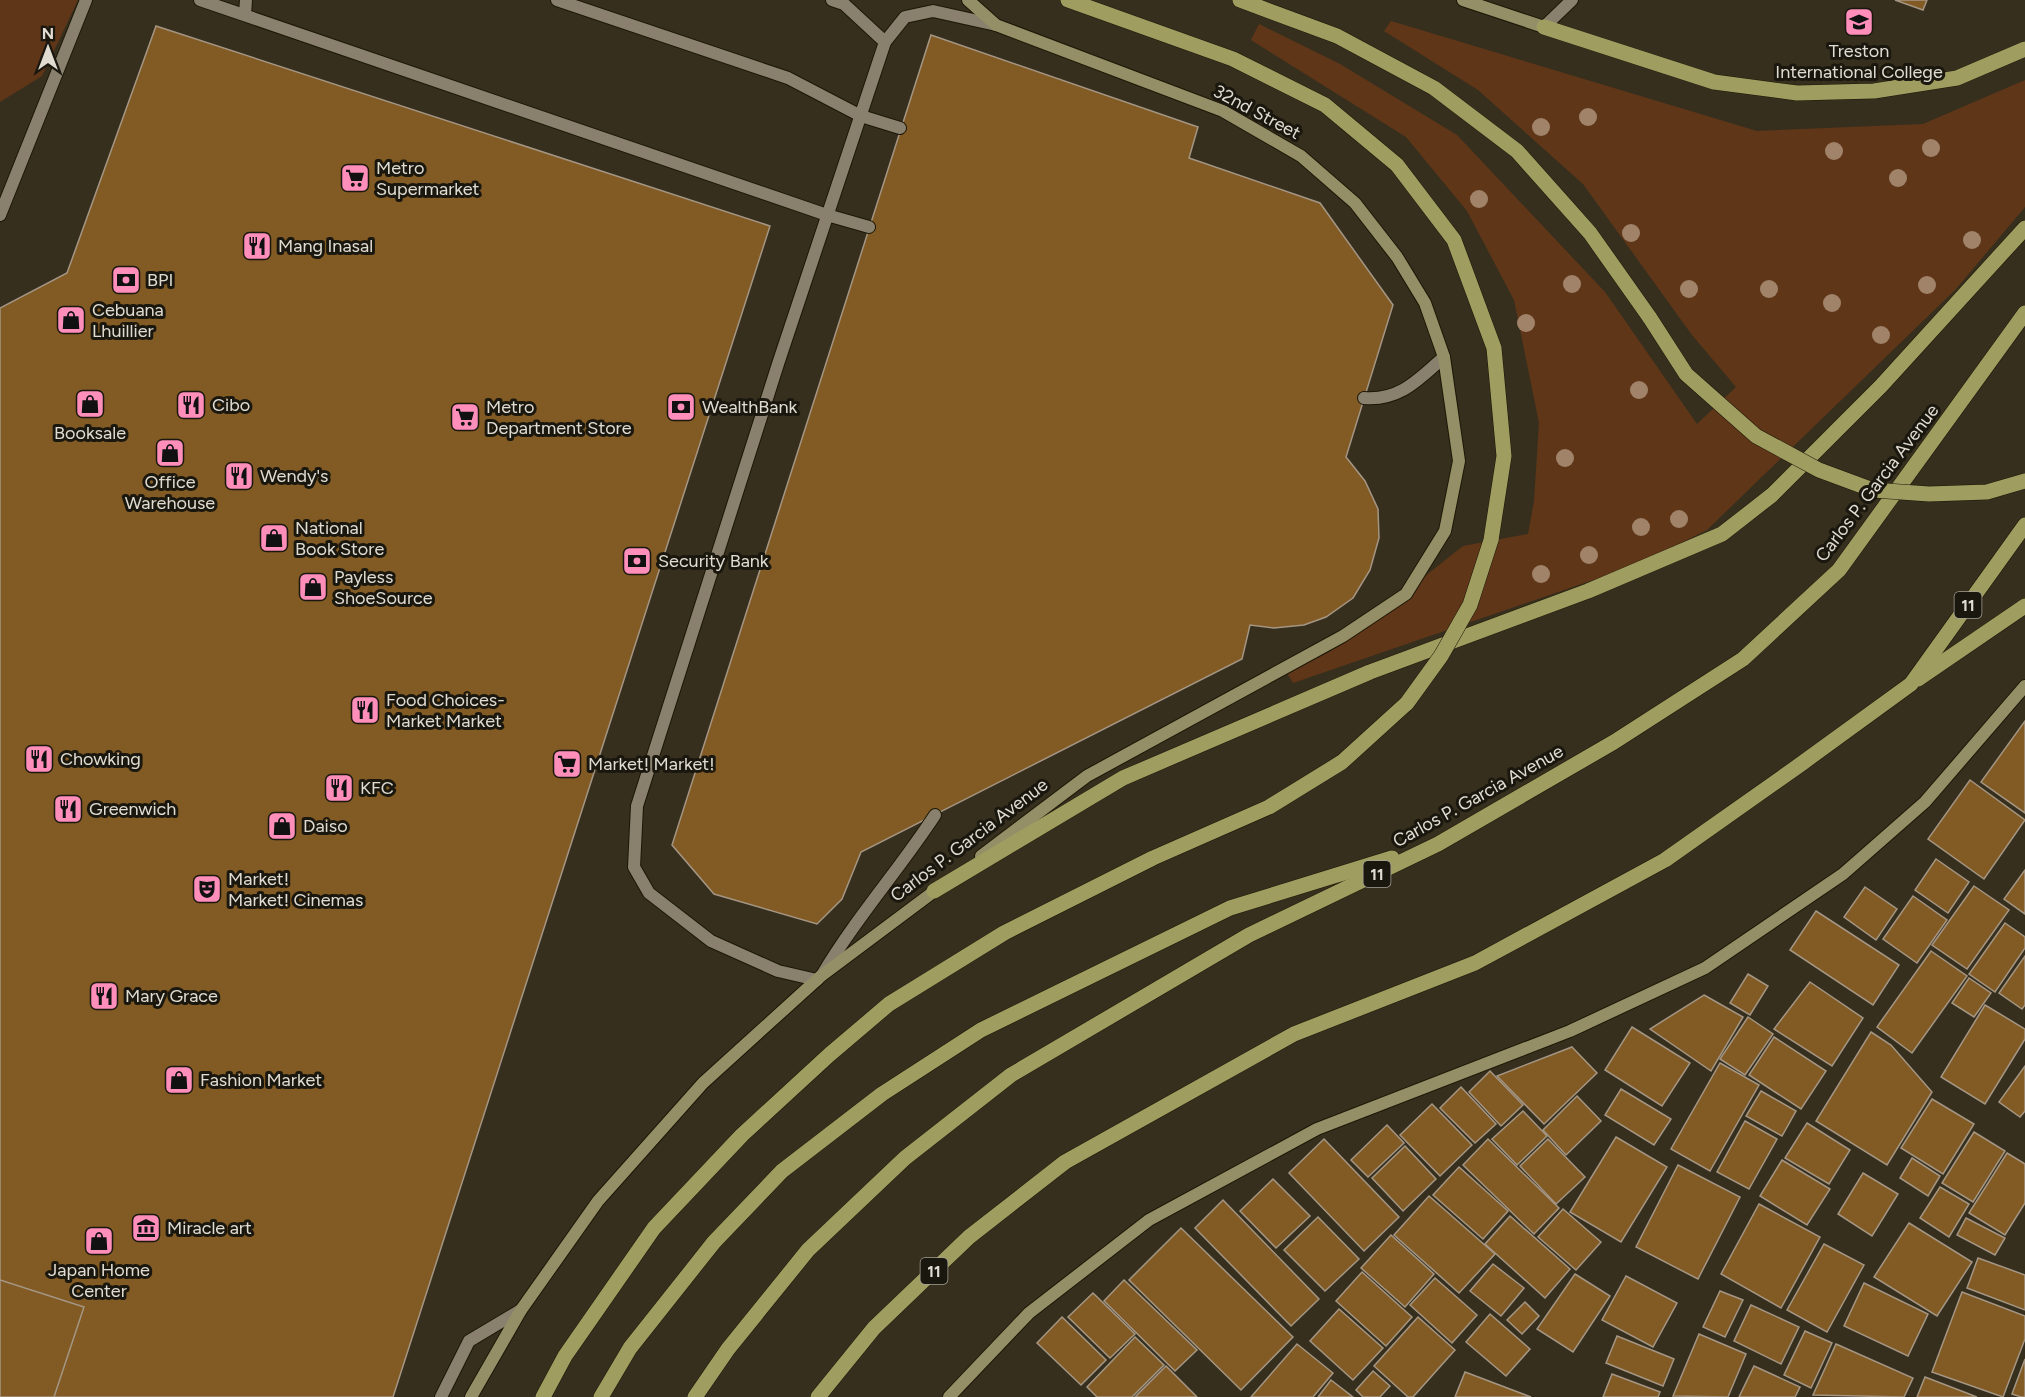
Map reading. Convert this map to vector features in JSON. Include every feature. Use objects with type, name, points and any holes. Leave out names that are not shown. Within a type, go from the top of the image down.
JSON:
[{"type":"main road","name":"32nd Street","points":[[968,0],[996,25],[1223,111],[1301,156],[1355,203],[1397,257],[1425,303],[1444,357]]},
{"type":"main road","points":[[543,1397],[565,1356],[654,1228],[742,1135],[829,1055],[890,1004],[1004,933],[1153,858],[1269,807],[1342,762],[1407,703],[1441,656],[1470,605],[1491,540],[1504,456],[1494,348],[1454,240],[1397,165],[1325,105],[1233,59],[1068,0]]},
{"type":"main road","points":[[1240,0],[1337,36],[1434,88],[1517,151],[1590,233],[1686,374],[1756,436],[1819,470],[1873,490],[1929,494],[1987,492],[2025,481]]},
{"type":"main road","points":[[1463,0],[1714,82],[1797,93],[1874,91],[1957,78],[2025,50]]},
{"type":"main road","points":[[934,891],[1123,778],[1370,672],[1588,591],[1722,534],[1772,495],[1881,386],[2025,228]]},
{"type":"main road","name":"Carlos P. Garcia Avenue","points":[[694,1397],[728,1348],[808,1250],[905,1158],[1011,1075],[1249,935],[1438,844],[1614,742],[1743,659],[1839,570],[2025,314]]},
{"type":"main road","name":"Carlos P. Garcia Avenue","points":[[471,1397],[521,1310],[598,1201],[703,1083],[819,978],[1087,776],[1343,636],[1406,594],[1445,531],[1459,461],[1444,357]]},
{"type":"main road","name":"11","points":[[818,1397],[874,1328],[961,1245],[1065,1162],[1294,1034],[1475,963],[1665,860],[1911,684],[2025,525]]},
{"type":"main road","points":[[1911,684],[2025,606]]},
{"type":"main road","points":[[949,1397],[1029,1313],[1149,1220],[1317,1129],[1570,1031],[1706,968],[1843,874],[1925,802],[2025,686]]},
{"type":"main road","points":[[601,1397],[630,1348],[714,1242],[782,1171],[882,1094],[981,1030],[1230,908],[1438,844]]},
{"type":"street","points":[[0,215],[86,0]]},
{"type":"street","points":[[200,0],[827,215],[869,227]]},
{"type":"street","points":[[245,14],[246,0]]},
{"type":"street","points":[[557,0],[788,78],[861,116],[900,128]]},
{"type":"street","points":[[1544,27],[1572,0]]},
{"type":"street","points":[[842,1],[885,42]]},
{"type":"street","points":[[935,815],[910,853],[887,878],[847,933],[819,978],[778,971],[711,941],[649,893],[634,867],[636,806],[885,42],[905,17],[933,10],[996,25]]},
{"type":"street","points":[[1364,398],[1382,398],[1407,390],[1444,357]]},
{"type":"street","points":[[441,1397],[469,1341],[521,1310]]},
{"type":"shaded area","points":[[0,0],[78,0],[42,76],[0,102]]},
{"type":"shaded area","points":[[1391,21],[1757,131],[1923,124],[2025,80],[2025,207],[1956,289],[1707,530],[1631,567],[1293,683],[1287,673],[1329,652],[1463,546],[1528,534],[1534,501],[1539,423],[1514,300],[1467,211],[1406,137],[1251,40],[1259,24],[1340,64],[1457,135],[1605,292],[1697,424],[1736,387],[1692,335],[1583,184],[1478,90],[1384,31]]},
{"type":"building","points":[[1895,0],[1927,0],[1923,10]]},
{"type":"building","points":[[156,26],[770,226],[393,1397],[0,1397],[0,308],[67,273]]},
{"type":"building","points":[[931,35],[1198,127],[1189,158],[1320,203],[1393,305],[1346,457],[1365,481],[1378,509],[1379,538],[1370,570],[1353,598],[1326,617],[1304,625],[1274,628],[1250,625],[1242,659],[861,852],[842,899],[817,924],[714,894],[672,845]]},
{"type":"building","points":[[2025,721],[2025,813],[1981,782]]},
{"type":"building","points":[[1970,780],[2025,820],[1984,879],[1928,839]]},
{"type":"building","points":[[1936,859],[1969,882],[1948,913],[1915,890]]},
{"type":"building","points":[[2025,870],[2025,914],[2004,899]]},
{"type":"building","points":[[1974,886],[2009,910],[1967,969],[1932,945]]},
{"type":"building","points":[[1865,887],[1897,909],[1876,940],[1844,917]]},
{"type":"building","points":[[1913,896],[1947,920],[1917,963],[1883,939]]},
{"type":"building","points":[[1816,911],[1899,965],[1873,1005],[1790,950]]},
{"type":"building","points":[[2005,923],[2025,937],[2025,948],[1995,992],[1969,974]]},
{"type":"building","points":[[1931,951],[1967,976],[1912,1053],[1877,1027]]},
{"type":"building","points":[[2025,956],[2025,1005],[2022,1009],[1999,993]]},
{"type":"building","points":[[1748,974],[1768,986],[1750,1015],[1730,1003]]},
{"type":"building","points":[[1969,978],[1991,993],[1974,1017],[1952,1003]]},
{"type":"building","points":[[1810,982],[1863,1018],[1832,1066],[1774,1029]]},
{"type":"building","points":[[1704,995],[1743,1017],[1711,1071],[1650,1029]]},
{"type":"building","points":[[1985,1005],[2025,1029],[2025,1039],[1985,1104],[1941,1077]]},
{"type":"building","points":[[1748,1017],[1773,1034],[1745,1075],[1720,1059]]},
{"type":"building","points":[[1632,1027],[1690,1063],[1662,1106],[1605,1070]]},
{"type":"building","points":[[1871,1032],[1891,1045],[1932,1092],[1887,1165],[1816,1121]]},
{"type":"building","points":[[1774,1037],[1826,1071],[1801,1109],[1749,1075]]},
{"type":"building","points":[[1572,1047],[1597,1073],[1544,1124],[1497,1076]]},
{"type":"building","points":[[1720,1063],[1759,1085],[1710,1171],[1671,1149]]},
{"type":"building","points":[[2025,1066],[2025,1111],[2020,1117],[1999,1102]]},
{"type":"building","points":[[1490,1071],[1523,1105],[1501,1126],[1469,1092]]},
{"type":"building","points":[[1461,1087],[1496,1124],[1475,1143],[1440,1108]]},
{"type":"building","points":[[1621,1089],[1671,1119],[1654,1145],[1605,1115]]},
{"type":"building","points":[[1761,1091],[1796,1111],[1782,1136],[1746,1116]]},
{"type":"building","points":[[1577,1096],[1601,1121],[1566,1155],[1543,1130]]},
{"type":"building","points":[[1932,1099],[1974,1124],[1943,1174],[1901,1148]]},
{"type":"building","points":[[1432,1104],[1472,1145],[1440,1176],[1400,1135]]},
{"type":"building","points":[[1523,1111],[1547,1136],[1517,1165],[1492,1139]]},
{"type":"building","points":[[1745,1121],[1777,1139],[1749,1189],[1717,1172]]},
{"type":"building","points":[[1807,1123],[1850,1150],[1829,1184],[1785,1158]]},
{"type":"building","points":[[1387,1125],[1404,1143],[1368,1177],[1351,1160]]},
{"type":"building","points":[[1974,1132],[2005,1151],[1973,1202],[1942,1183]]},
{"type":"building","points":[[1616,1137],[1667,1167],[1621,1242],[1570,1212]]},
{"type":"building","points":[[1324,1139],[1399,1217],[1364,1251],[1289,1173]]},
{"type":"building","points":[[1488,1139],[1559,1208],[1534,1234],[1463,1165]]},
{"type":"building","points":[[1548,1139],[1585,1177],[1556,1204],[1520,1166]]},
{"type":"building","points":[[1405,1146],[1436,1179],[1403,1211],[1372,1178]]},
{"type":"building","points":[[2007,1153],[2025,1164],[2025,1203],[2005,1235],[1969,1213]]},
{"type":"building","points":[[1912,1158],[1940,1176],[1928,1196],[1900,1178]]},
{"type":"building","points":[[1782,1160],[1830,1189],[1807,1225],[1760,1196]]},
{"type":"building","points":[[1678,1165],[1740,1197],[1698,1279],[1636,1247]]},
{"type":"building","points":[[1459,1167],[1508,1211],[1483,1239],[1433,1195]]},
{"type":"building","points":[[1863,1173],[1898,1194],[1872,1236],[1838,1214]]},
{"type":"building","points":[[1273,1179],[1310,1216],[1276,1248],[1240,1211]]},
{"type":"building","points":[[1940,1187],[1969,1204],[1949,1237],[1920,1218]]},
{"type":"building","points":[[1429,1196],[1495,1254],[1459,1293],[1394,1235]]},
{"type":"building","points":[[1223,1200],[1319,1299],[1291,1326],[1195,1228]]},
{"type":"building","points":[[1759,1204],[1820,1237],[1781,1308],[1721,1274]]},
{"type":"building","points":[[1563,1209],[1601,1242],[1576,1270],[1538,1237]]},
{"type":"building","points":[[1510,1216],[1570,1269],[1545,1298],[1485,1244]]},
{"type":"building","points":[[1318,1217],[1359,1259],[1325,1291],[1284,1250]]},
{"type":"building","points":[[1966,1218],[2005,1238],[1995,1255],[1957,1235]]},
{"type":"building","points":[[1909,1223],[1972,1262],[1937,1316],[1874,1277]]},
{"type":"building","points":[[1181,1228],[1293,1337],[1241,1390],[1129,1280]]},
{"type":"building","points":[[1391,1235],[1434,1274],[1405,1307],[1361,1268]]},
{"type":"building","points":[[1824,1244],[1864,1265],[1827,1332],[1787,1310]]},
{"type":"building","points":[[1978,1258],[2025,1275],[2025,1310],[1967,1288]]},
{"type":"building","points":[[1493,1264],[1524,1288],[1501,1316],[1470,1291]]},
{"type":"building","points":[[1362,1272],[1412,1317],[1386,1346],[1336,1301]]},
{"type":"building","points":[[1575,1274],[1610,1296],[1573,1352],[1537,1329]]},
{"type":"building","points":[[1626,1276],[1677,1303],[1653,1347],[1602,1320]]},
{"type":"building","points":[[1435,1278],[1477,1315],[1452,1343],[1410,1305]]},
{"type":"building","points":[[0,1280],[84,1307],[54,1397],[0,1397]]},
{"type":"building","points":[[1124,1280],[1197,1350],[1175,1371],[1104,1301]]},
{"type":"building","points":[[1864,1283],[1928,1314],[1908,1356],[1844,1326]]},
{"type":"building","points":[[1720,1291],[1743,1300],[1725,1337],[1703,1327]]},
{"type":"building","points":[[1962,1292],[2025,1316],[2025,1339],[2003,1397],[1932,1372]]},
{"type":"building","points":[[1093,1293],[1135,1334],[1110,1358],[1068,1317]]},
{"type":"building","points":[[1525,1302],[1539,1316],[1522,1334],[1507,1320]]},
{"type":"building","points":[[1751,1305],[1799,1327],[1781,1364],[1734,1341]]},
{"type":"building","points":[[1339,1309],[1383,1348],[1353,1380],[1310,1341]]},
{"type":"building","points":[[1490,1314],[1530,1349],[1506,1376],[1466,1342]]},
{"type":"building","points":[[1062,1317],[1106,1360],[1081,1385],[1037,1343]]},
{"type":"building","points":[[1418,1317],[1455,1350],[1413,1397],[1408,1397],[1374,1366]]},
{"type":"building","points":[[1805,1331],[1832,1343],[1811,1388],[1784,1375]]},
{"type":"building","points":[[1699,1334],[1746,1354],[1728,1397],[1673,1396]]},
{"type":"building","points":[[1617,1336],[1674,1359],[1663,1386],[1606,1363]]},
{"type":"building","points":[[1135,1337],[1164,1365],[1132,1397],[1097,1397],[1087,1387]]},
{"type":"building","points":[[1297,1344],[1333,1373],[1313,1397],[1251,1397]]},
{"type":"building","points":[[1836,1344],[1913,1378],[1904,1397],[1813,1395]]},
{"type":"building","points":[[2025,1359],[2025,1397],[2021,1397],[2012,1394]]},
{"type":"building","points":[[1166,1366],[1197,1397],[1135,1397]]},
{"type":"building","points":[[1754,1366],[1800,1387],[1795,1397],[1739,1397]]},
{"type":"building","points":[[1373,1371],[1390,1386],[1380,1397],[1363,1397],[1356,1390]]},
{"type":"building","points":[[1465,1372],[1531,1397],[1455,1397]]},
{"type":"building","points":[[1612,1374],[1660,1392],[1658,1397],[1603,1397]]},
{"type":"building","points":[[1925,1377],[1977,1397],[1917,1397]]},
{"type":"building","points":[[1331,1380],[1353,1397],[1318,1397]]},
{"type":"place","name":"Treston International College","points":[[1859,22]]},
{"type":"place","name":"Metro Supermarket","points":[[355,178]]},
{"type":"place","name":"Mang Inasal","points":[[257,246]]},
{"type":"place","name":"BPI","points":[[126,280]]},
{"type":"place","name":"Cebuana Lhuillier","points":[[71,320]]},
{"type":"place","name":"Booksale","points":[[90,404]]},
{"type":"place","name":"Cibo","points":[[191,405]]},
{"type":"place","name":"WealthBank","points":[[681,407]]},
{"type":"place","name":"Metro Department Store","points":[[465,417]]},
{"type":"place","name":"Office Warehouse","points":[[170,453]]},
{"type":"place","name":"Wendy's","points":[[239,476]]},
{"type":"place","name":"National Book Store","points":[[274,538]]},
{"type":"place","name":"Security Bank","points":[[637,561]]},
{"type":"place","name":"Payless ShoeSource","points":[[313,587]]},
{"type":"place","name":"Food Choices- Market Market","points":[[365,710]]},
{"type":"place","name":"Chowking","points":[[39,759]]},
{"type":"place","name":"Market! Market!","points":[[567,764]]},
{"type":"place","name":"KFC","points":[[339,788]]},
{"type":"place","name":"Greenwich","points":[[68,809]]},
{"type":"place","name":"Daiso","points":[[282,826]]},
{"type":"place","name":"Market! Market! Cinemas","points":[[207,889]]},
{"type":"place","name":"Mary Grace","points":[[104,996]]},
{"type":"place","name":"Fashion Market","points":[[179,1080]]},
{"type":"place","name":"Miracle art","points":[[146,1228]]},
{"type":"place","name":"Japan Home Center","points":[[99,1241]]}]
